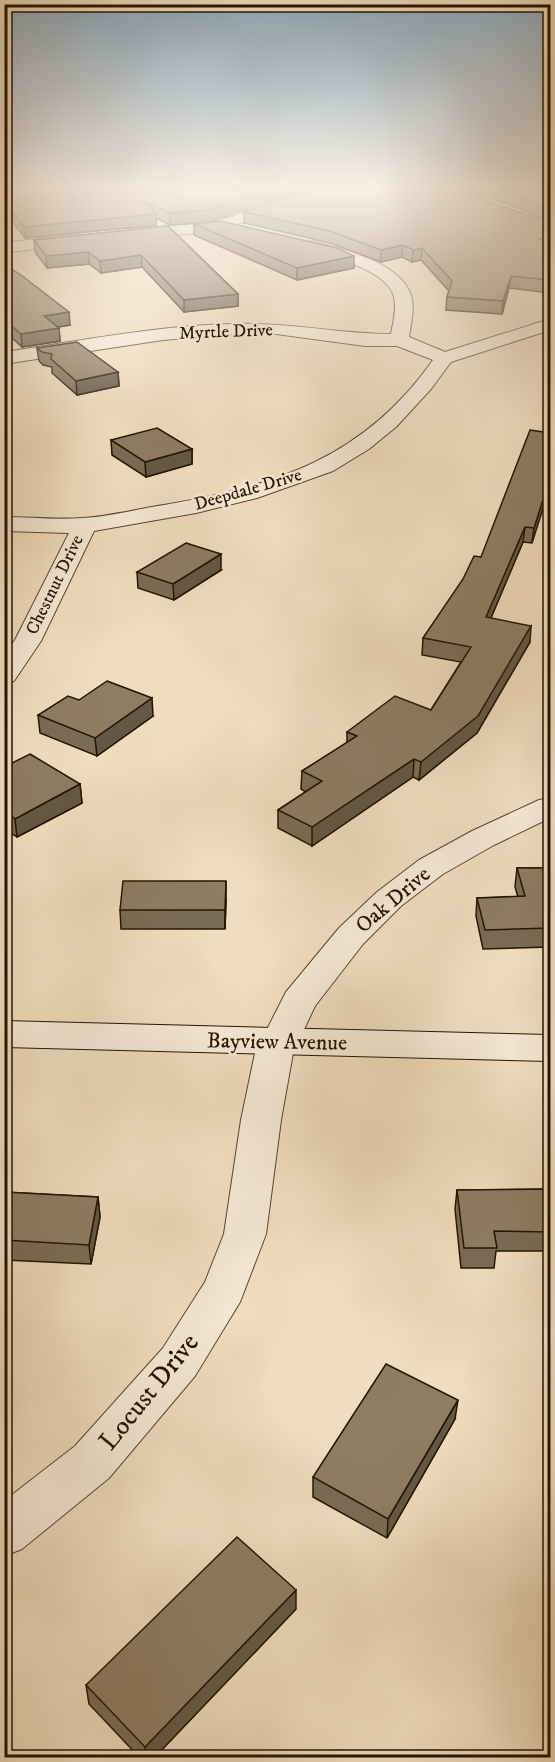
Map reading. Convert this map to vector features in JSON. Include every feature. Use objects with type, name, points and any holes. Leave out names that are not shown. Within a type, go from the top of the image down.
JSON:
[{"type":"street","points":[[381,272],[397,283],[403,297],[400,340]]},
{"type":"street","points":[[444,358],[550,324]]},
{"type":"street","name":"Myrtle Drive","points":[[4,358],[164,335],[234,329],[276,329],[365,340],[400,340],[444,358]]},
{"type":"street","name":"Deepdale Drive","points":[[4,524],[85,525],[191,507],[268,488],[346,455],[381,431],[434,373],[444,358]]},
{"type":"street","name":"Chestnut Drive","points":[[4,675],[28,641],[85,525]]},
{"type":"street","name":"Oak Drive","points":[[280,1042],[299,1001],[351,936],[389,899],[431,867],[483,838],[550,807]]},
{"type":"street","name":"Bayview Avenue","points":[[4,1034],[550,1048]]},
{"type":"street","name":"Locust Drive","points":[[4,1532],[92,1462],[179,1362],[224,1289],[245,1234],[261,1120],[274,1053],[280,1042]]},
{"type":"building","points":[[4,272],[17,272],[69,312],[44,316],[59,328],[21,334],[4,320]]},
{"type":"building","points":[[157,272],[216,272],[238,294],[184,300]]},
{"type":"building","points":[[444,272],[550,272],[550,280],[511,276],[503,301],[447,297],[452,281]]},
{"type":"building","points":[[77,342],[118,372],[76,381],[51,359],[52,354],[42,352],[37,348]]},
{"type":"building","points":[[157,428],[192,449],[145,462],[111,440]]},
{"type":"building","points":[[530,430],[550,433],[550,478],[534,528],[525,527],[486,617],[531,626],[478,716],[421,762],[414,759],[312,827],[278,810],[322,781],[302,771],[357,736],[347,732],[395,696],[431,710],[471,647],[423,638],[463,579],[474,556],[481,557]]},
{"type":"building","points":[[186,543],[221,554],[173,584],[137,572]]},
{"type":"building","points":[[107,681],[152,698],[95,738],[38,715],[68,696],[79,700]]},
{"type":"building","points":[[30,754],[80,784],[15,819],[4,812],[4,767]]},
{"type":"building","points":[[517,868],[550,868],[550,928],[485,930],[477,898],[525,896]]},
{"type":"building","points":[[123,881],[226,881],[225,910],[120,910]]},
{"type":"building","points":[[550,1189],[550,1232],[494,1231],[497,1248],[464,1248],[457,1190]]},
{"type":"building","points":[[4,1192],[98,1197],[89,1245],[4,1240]]},
{"type":"building","points":[[386,1364],[458,1400],[388,1519],[313,1477]]},
{"type":"building","points":[[237,1537],[296,1590],[145,1747],[86,1685]]}]
